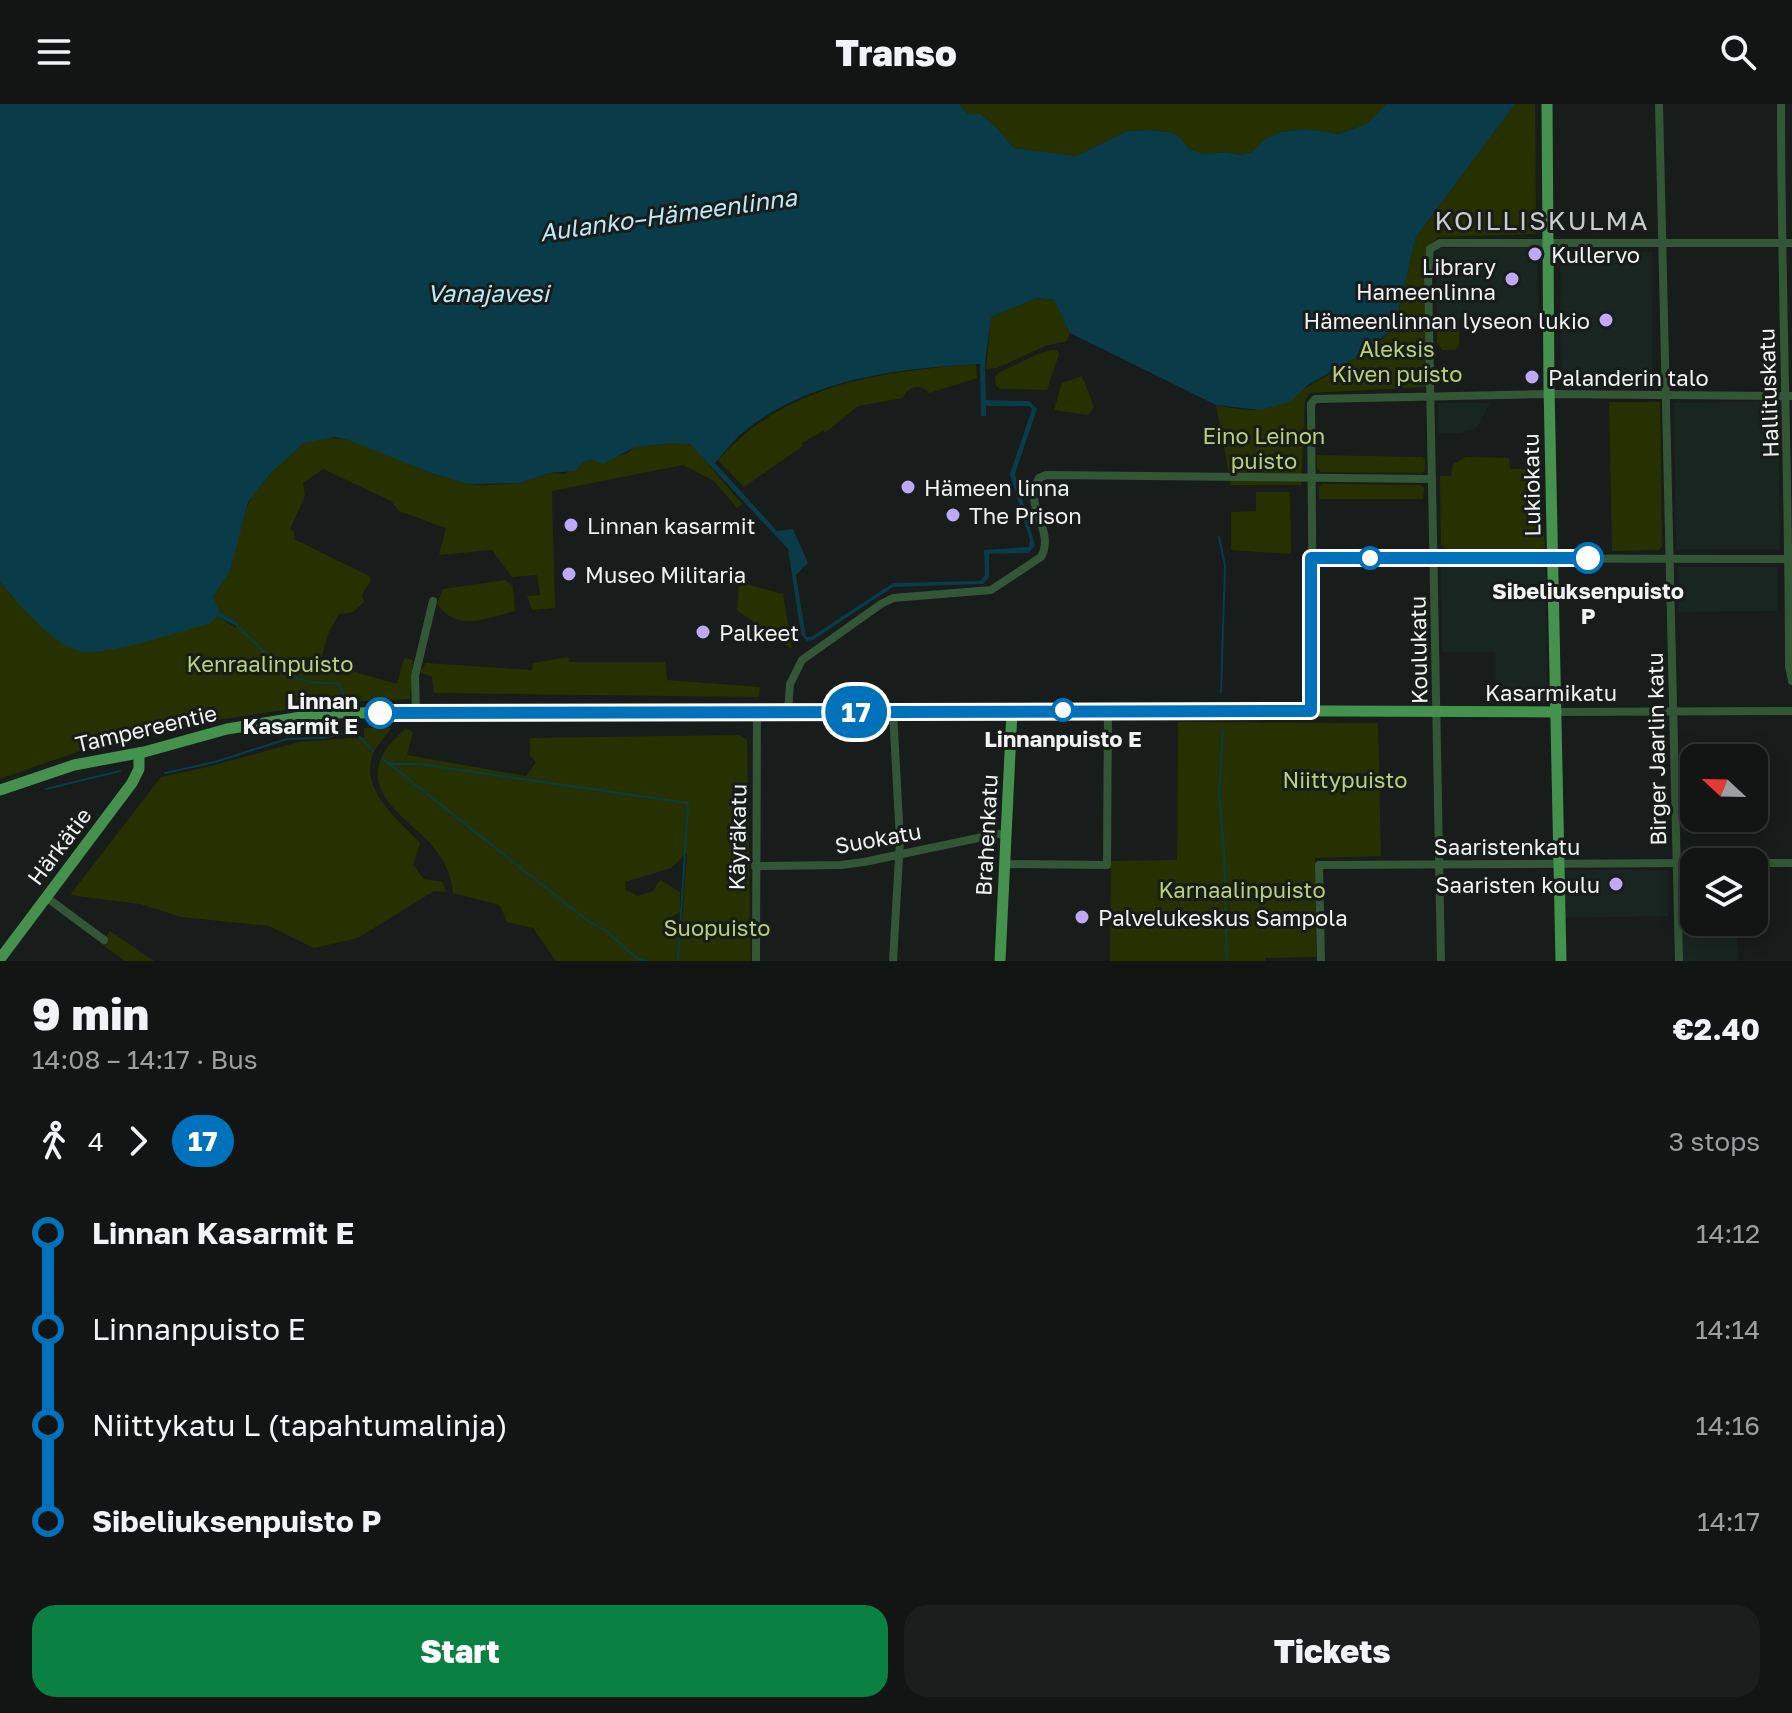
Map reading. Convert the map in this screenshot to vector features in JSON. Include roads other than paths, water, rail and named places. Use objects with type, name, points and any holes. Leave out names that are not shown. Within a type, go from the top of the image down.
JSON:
[{"type":"main road","name":"Lukiokatu","points":[[1547,104],[1549,394],[1561,961]]},
{"type":"main road","name":"Brahenkatu","points":[[1000,961],[1012,711]]},
{"type":"main road","name":"Tampereentie","points":[[0,790],[74,765],[139,753],[270,720],[326,713],[1311,711]]},
{"type":"main road","name":"Kasarmikatu","points":[[1311,711],[1556,712]]},
{"type":"main road","name":"Härkätie","points":[[0,959],[132,783],[139,769],[139,753]]},
{"type":"street","name":"Birger Jaarlin katu","points":[[1659,104],[1679,961]]},
{"type":"street","name":"Hallituskatu","points":[[1781,104],[1790,396],[1789,666],[1792,681]]},
{"type":"street","points":[[1548,242],[1787,244]]},
{"type":"street","name":"Koulukatu","points":[[1441,961],[1428,255],[1434,244],[1548,242]]},
{"type":"street","points":[[1311,711],[1311,404],[1315,399],[1549,394],[1790,396]]},
{"type":"street","points":[[788,712],[790,684],[802,660],[881,604],[893,598],[991,590],[1041,557],[1045,550],[1044,535],[1032,497],[1039,478],[1054,475],[1432,479]]},
{"type":"street","points":[[1311,558],[1791,559]]},
{"type":"street","points":[[416,713],[415,676],[433,601]]},
{"type":"street","points":[[1005,864],[1107,865],[1108,710]]},
{"type":"street","name":"Kasarmikatu","points":[[1556,712],[1792,711]]},
{"type":"street","points":[[893,712],[900,853],[893,961]]},
{"type":"street","name":"Käyräkatu","points":[[756,961],[757,713]]},
{"type":"street","name":"Suokatu","points":[[755,866],[841,865],[1006,834]]},
{"type":"street","points":[[1768,863],[1792,863]]},
{"type":"street","name":"Saaristenkatu","points":[[1321,961],[1319,865],[1680,864]]},
{"type":"street","points":[[46,897],[104,940]]},
{"type":"water","name":"Vanajavesi","points":[[0,104],[959,104],[968,114],[980,114],[1014,148],[1076,156],[1127,131],[1169,132],[1181,138],[1187,147],[1203,154],[1226,152],[1240,155],[1252,152],[1264,140],[1280,132],[1306,129],[1338,134],[1366,124],[1387,104],[1515,104],[1416,237],[1396,320],[1390,331],[1357,357],[1308,385],[1290,402],[1259,410],[1216,405],[1070,333],[1054,300],[1037,298],[991,317],[985,363],[986,400],[1029,401],[1037,409],[1015,474],[1035,545],[1029,553],[989,554],[989,577],[983,584],[893,587],[813,640],[807,641],[801,634],[788,549],[690,444],[635,447],[603,464],[592,460],[583,462],[576,471],[549,473],[520,483],[468,484],[431,473],[348,440],[334,437],[304,443],[269,475],[248,502],[230,571],[213,597],[220,612],[239,624],[238,627],[217,616],[209,624],[114,649],[75,650],[51,635],[0,582]],"holes":[[[980,364],[981,416],[986,416],[986,406],[1029,406],[1032,409],[1010,474],[1030,540],[1029,547],[984,550],[985,575],[980,581],[893,583],[811,637],[806,637],[796,575],[808,563],[793,529],[777,531],[715,463],[740,435],[794,401],[823,389],[886,373]]]},
{"type":"waterway","points":[[1219,537],[1225,566],[1221,692]]},
{"type":"waterway","points":[[238,627],[290,675],[310,682],[341,686],[344,702]]},
{"type":"waterway","points":[[345,729],[345,733],[357,734],[373,751]]},
{"type":"waterway","points":[[1223,730],[1219,793],[1227,961]]},
{"type":"waterway","points":[[165,773],[215,762],[287,739],[323,738],[345,733]]},
{"type":"waterway","points":[[383,759],[588,921],[606,931],[639,960]]},
{"type":"waterway","points":[[388,764],[419,764],[688,803],[678,961]]},
{"type":"waterway","points":[[46,789],[120,771]]},
{"type":"waterway","points":[[638,959],[647,961]]},
{"type":"place","name":"Kullervo","points":[[1535,254]]},
{"type":"place","name":"Library Hameenlinna","points":[[1512,279]]},
{"type":"place","name":"Hämeenlinnan lyseon lukio","points":[[1606,320]]},
{"type":"place","name":"Palanderin talo","points":[[1532,377]]},
{"type":"place","name":"Hämeen linna","points":[[908,487]]},
{"type":"place","name":"The Prison","points":[[953,515]]},
{"type":"place","name":"Linnan kasarmit","points":[[571,525]]},
{"type":"place","name":"Sibeliuksenpuisto P","points":[[1588,558]]},
{"type":"place","name":"Museo Militaria","points":[[569,574]]},
{"type":"place","name":"Palkeet","points":[[703,632]]},
{"type":"place","name":"Linnanpuisto E","points":[[1063,710]]},
{"type":"place","name":"Linnan Kasarmit E","points":[[380,713]]},
{"type":"place","name":"Saaristen koulu","points":[[1616,884]]},
{"type":"place","name":"Palvelukeskus Sampola","points":[[1082,917]]},
{"type":"district","name":"KOILLISKULMA","points":[[1542,220]]},
{"type":"water label","name":"Aulanko–Hämeenlinna","points":[[668,214]]},
{"type":"park label","name":"Aleksis Kiven puisto","points":[[1397,360]]},
{"type":"park label","name":"Eino Leinon puisto","points":[[1264,448]]},
{"type":"park label","name":"Kenraalinpuisto","points":[[270,663]]},
{"type":"park label","name":"Niittypuisto","points":[[1345,779]]},
{"type":"park label","name":"Karnaalinpuisto","points":[[1242,889]]},
{"type":"park label","name":"Suopuisto","points":[[717,927]]}]
